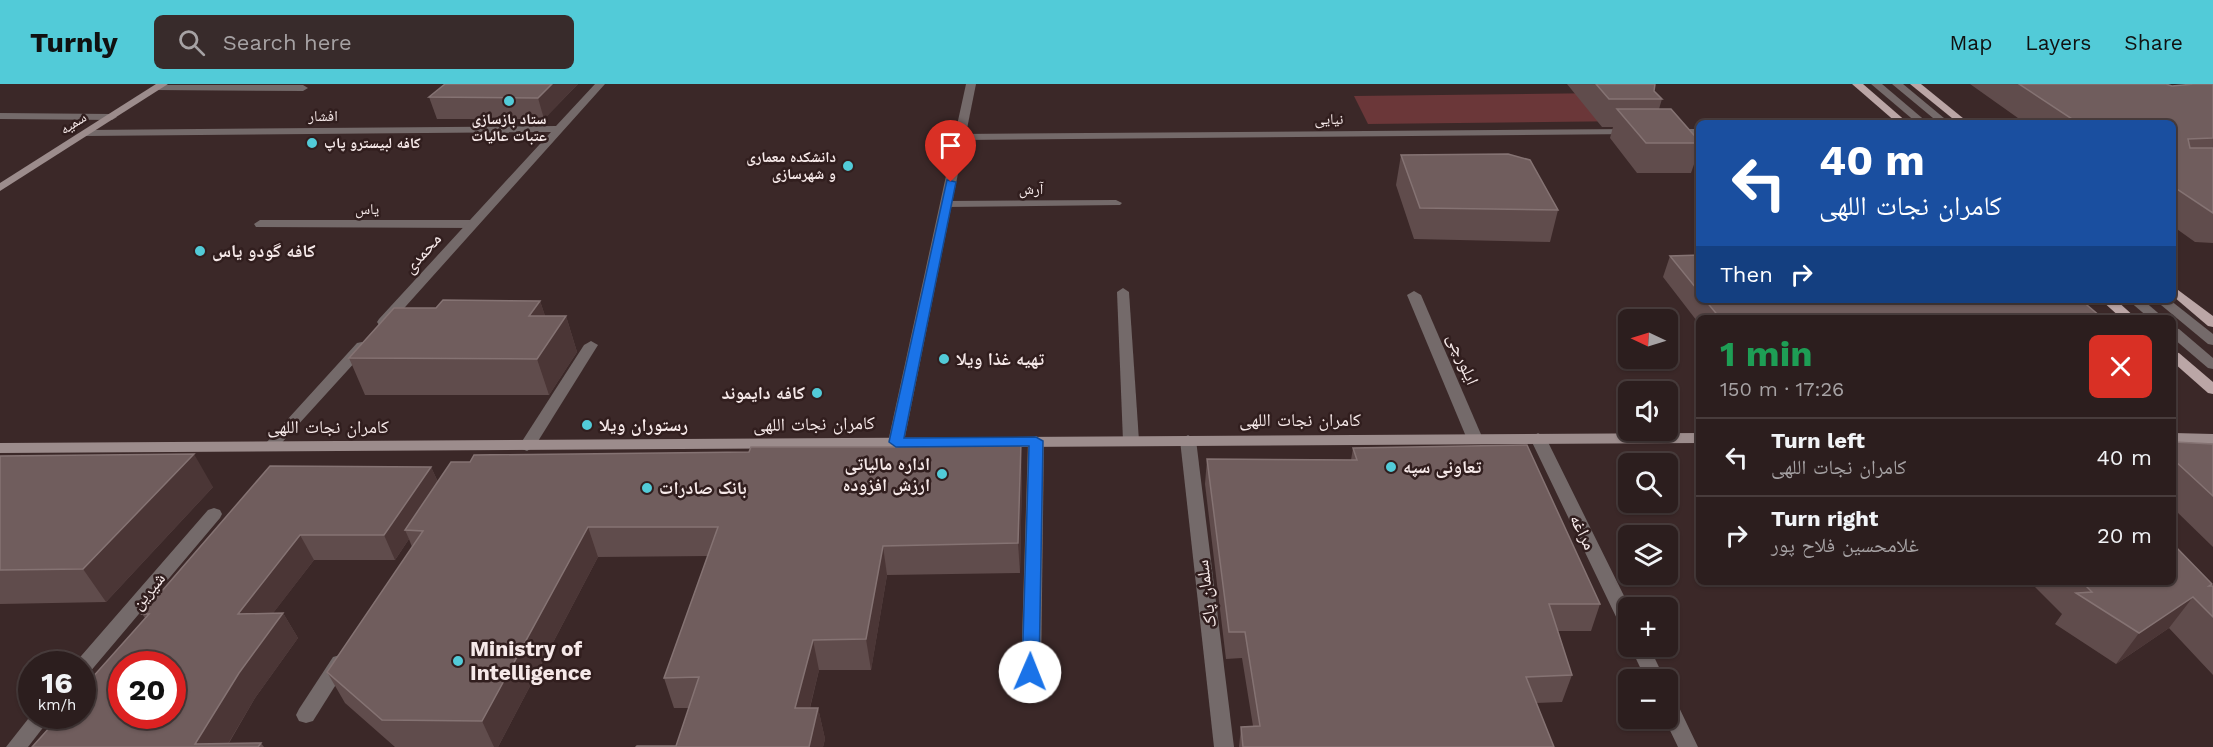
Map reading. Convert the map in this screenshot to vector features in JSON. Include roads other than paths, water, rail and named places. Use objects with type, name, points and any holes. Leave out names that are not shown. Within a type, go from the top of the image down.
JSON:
[{"type":"main road","points":[[1857,84],[1899,120]]},
{"type":"main road","points":[[1916,84],[1960,120]]},
{"type":"main road","name":"سمیه","points":[[0,188],[160,86]]},
{"type":"main road","points":[[2176,293],[2213,323]]},
{"type":"main road","points":[[2112,303],[2126,315]]},
{"type":"main road","points":[[2176,358],[2213,390]]},
{"type":"main road","name":"کامران نجات اللهی","points":[[0,448],[1696,438]]},
{"type":"main road","points":[[2176,438],[2213,439]]},
{"type":"street","name":"محمدی","points":[[271,446],[600,84]]},
{"type":"street","points":[[896,442],[971,84]]},
{"type":"street","points":[[1876,84],[1919,120]]},
{"type":"street","points":[[1897,84],[1941,120]]},
{"type":"street","points":[[160,86],[303,88]]},
{"type":"street","points":[[0,116],[112,117]]},
{"type":"street","name":"افشار","points":[[86,133],[559,129]]},
{"type":"street","name":"نیایی","points":[[960,137],[1640,132]]},
{"type":"street","points":[[1664,132],[1696,132]]},
{"type":"street","name":"آرش","points":[[946,204],[1116,203]]},
{"type":"street","name":"یاس","points":[[260,224],[473,224]]},
{"type":"street","points":[[1124,292],[1131,441]]},
{"type":"street","name":"ایلورچی","points":[[1414,295],[1475,439]]},
{"type":"street","points":[[2139,303],[2153,315]]},
{"type":"street","points":[[2166,303],[2213,341]]},
{"type":"street","points":[[2176,334],[2213,365]]},
{"type":"street","points":[[527,446],[591,345]]},
{"type":"street","name":"مراغه","points":[[1538,438],[1618,602]]},
{"type":"street","name":"سلمان پاک","points":[[1188,440],[1224,747]]},
{"type":"street","points":[[1030,672],[1036,441]]},
{"type":"street","points":[[468,465],[481,446]]},
{"type":"street","name":"شیرین","points":[[96,652],[214,514]]},
{"type":"street","points":[[306,715],[352,645]]},
{"type":"street","points":[[1678,726],[1688,747]]},
{"type":"street","points":[[16,747],[31,729]]},
{"type":"place","name":"ستاد بازسازی عتبات عالیات","points":[[509,101]]},
{"type":"place","name":"کافه لبیسترو پاپ","points":[[312,143]]},
{"type":"place","name":"دانشکده معماری و شهرسازی","points":[[848,166]]},
{"type":"place","name":"کافه گودو یاس","points":[[200,251]]},
{"type":"place","name":"تهیه غذا ویلا","points":[[944,359]]},
{"type":"place","name":"کافه دایموند","points":[[817,393]]},
{"type":"place","name":"رستوران ویلا","points":[[587,425]]},
{"type":"place","name":"تعاونی سپه","points":[[1391,467]]},
{"type":"place","name":"اداره مالیاتی ارزش افزوده","points":[[942,474]]},
{"type":"place","name":"بانک صادرات","points":[[647,488]]},
{"type":"place","name":"Ministry of Intelligence","points":[[458,661]]}]
